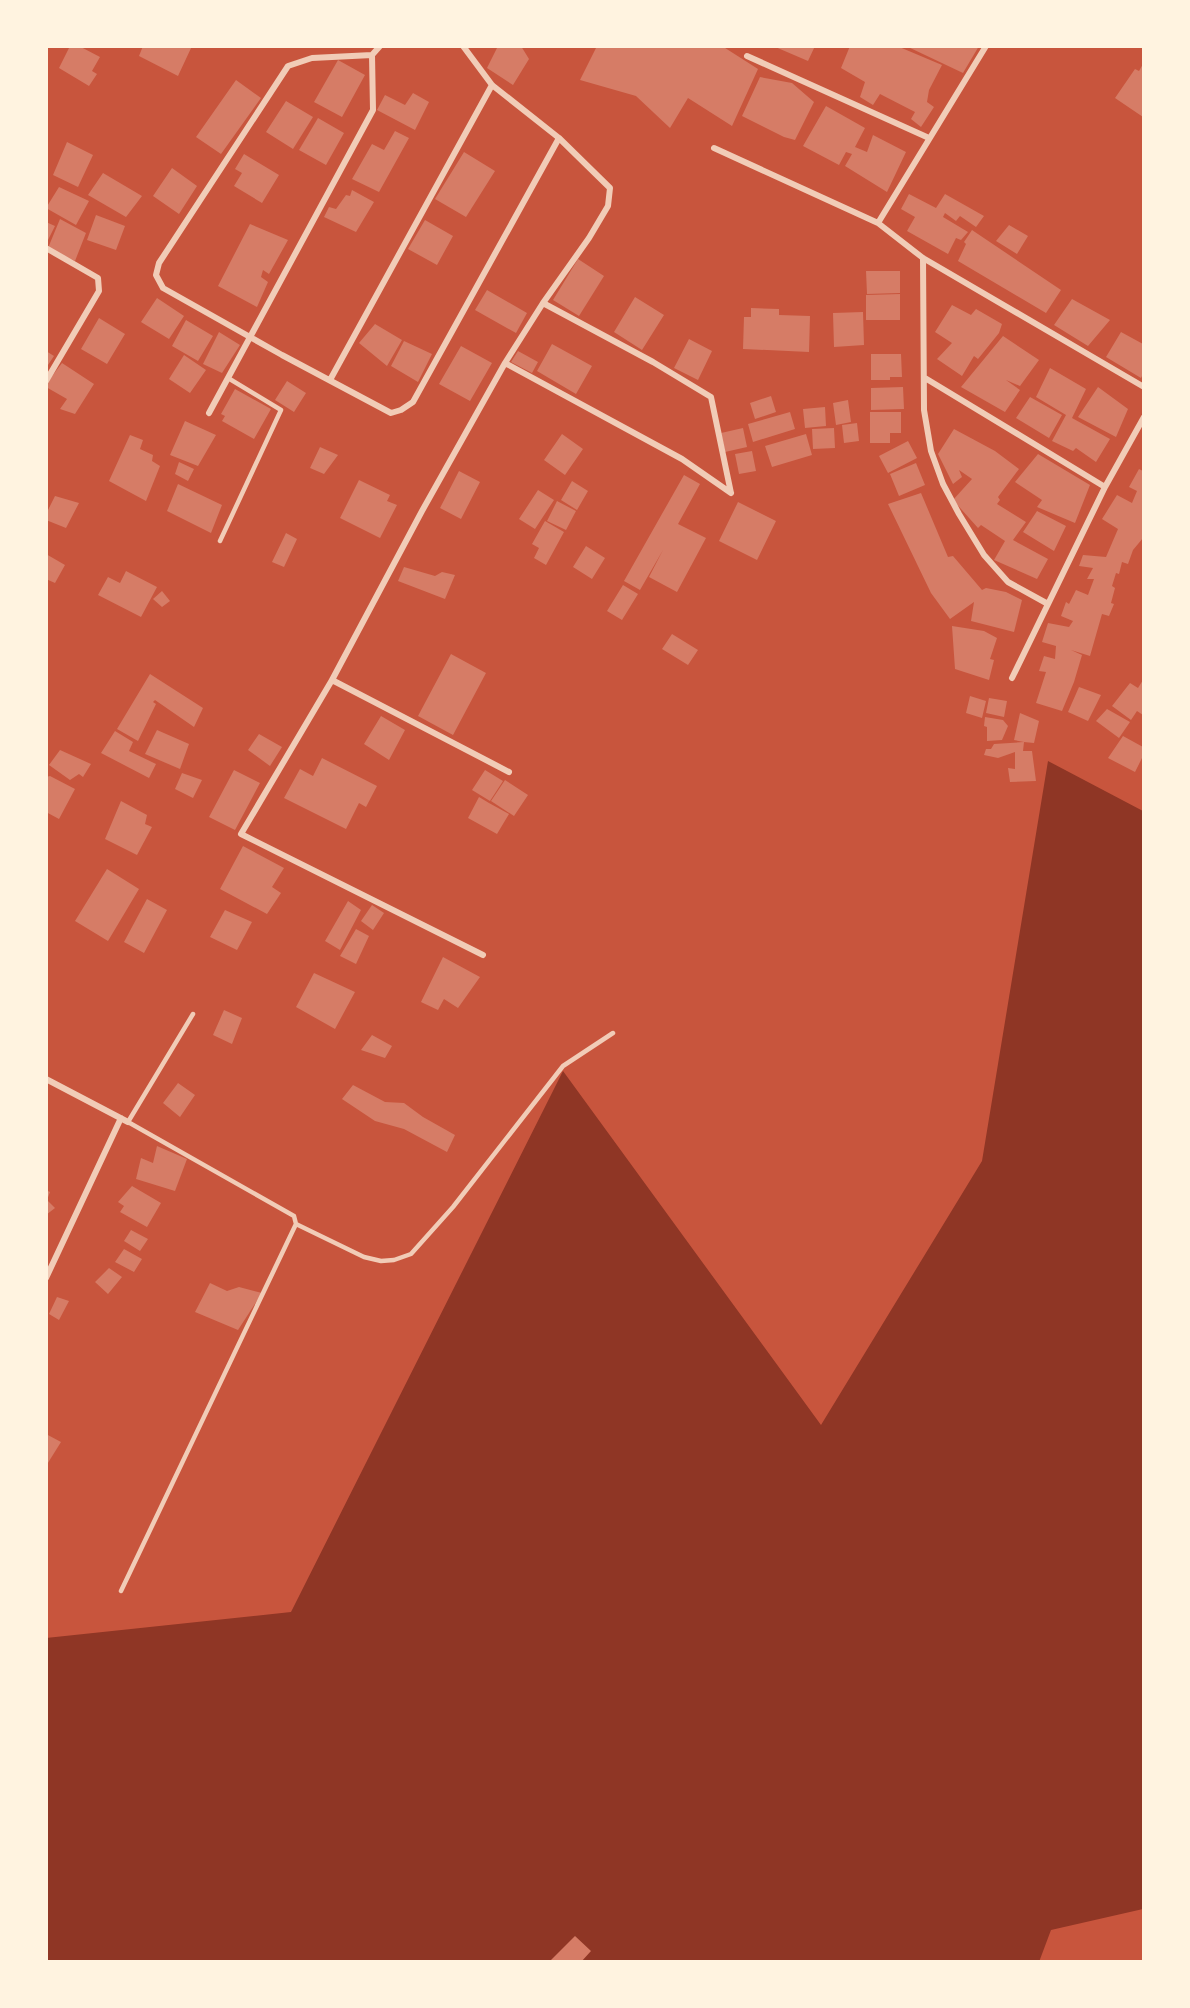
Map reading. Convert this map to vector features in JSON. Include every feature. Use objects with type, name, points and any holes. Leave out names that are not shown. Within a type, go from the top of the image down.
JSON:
[{"type":"street","points":[[209,413],[373,110],[372,55],[380,46]]},
{"type":"street","points":[[463,46],[492,85],[558,138],[610,188],[608,206],[505,363],[422,511],[332,680],[241,834],[483,955]]},
{"type":"street","points":[[878,224],[986,46]]},
{"type":"street","points":[[372,55],[312,58],[288,66],[159,263],[156,275],[162,288],[391,413],[413,402],[558,138]]},
{"type":"street","points":[[747,56],[929,138]]},
{"type":"street","points":[[330,380],[492,85]]},
{"type":"street","points":[[714,148],[878,224],[923,258],[1143,387]]},
{"type":"street","points":[[46,248],[98,278],[99,291],[46,381]]},
{"type":"street","points":[[923,258],[924,410],[931,452],[943,484],[984,555],[1008,582],[1048,604]]},
{"type":"street","points":[[505,363],[682,459],[731,493],[711,397],[653,362],[543,303]]},
{"type":"street","points":[[924,378],[1105,487]]},
{"type":"street","points":[[1012,678],[1105,487],[1143,417]]},
{"type":"street","points":[[332,680],[509,772]]},
{"type":"street","points":[[46,1079],[128,1122]]},
{"type":"street","points":[[46,1278],[121,1118]]},
{"type":"lane","points":[[220,541],[281,410],[228,378]]},
{"type":"lane","points":[[121,1591],[296,1224],[294,1216],[128,1122],[193,1014]]},
{"type":"lane","points":[[296,1224],[364,1257],[387,1261],[411,1254],[453,1207],[563,1066],[613,1033]]},
{"type":"shaded area","points":[[1048,761],[1143,811],[1143,1909],[1051,1930],[1039,1962],[47,1961],[46,1638],[291,1612],[563,1071],[821,1425],[982,1161]]},
{"type":"building","points":[[70,46],[79,46],[100,57],[92,71],[97,74],[89,86],[59,68]]},
{"type":"building","points":[[143,46],[192,46],[178,76],[139,56]]},
{"type":"building","points":[[498,46],[521,46],[529,59],[513,85],[487,68]]},
{"type":"building","points":[[597,46],[722,46],[758,69],[732,126],[688,98],[670,128],[636,96],[580,80]]},
{"type":"building","points":[[773,46],[815,46],[808,61]]},
{"type":"building","points":[[850,46],[897,46],[942,65],[929,90],[927,102],[934,107],[921,127],[911,119],[915,112],[880,94],[873,105],[860,97],[865,82],[841,68]]},
{"type":"building","points":[[906,46],[948,46],[952,48],[954,46],[979,46],[963,73]]},
{"type":"building","points":[[338,60],[365,75],[342,117],[314,102]]},
{"type":"building","points":[[1143,64],[1143,117],[1115,98],[1135,69],[1139,71]]},
{"type":"building","points":[[760,77],[792,83],[814,102],[795,140],[784,137],[742,116]]},
{"type":"building","points":[[236,80],[261,98],[221,154],[196,137]]},
{"type":"building","points":[[413,93],[429,102],[415,130],[377,110],[385,95],[405,105]]},
{"type":"building","points":[[286,101],[313,117],[293,149],[266,132]]},
{"type":"building","points":[[826,106],[865,128],[855,147],[867,152],[873,135],[906,152],[887,192],[845,166],[852,154],[846,152],[839,165],[803,146]]},
{"type":"building","points":[[318,118],[344,133],[326,165],[299,150]]},
{"type":"building","points":[[395,131],[409,138],[379,192],[352,179],[372,144],[384,150]]},
{"type":"building","points":[[67,142],[93,155],[78,187],[53,175]]},
{"type":"building","points":[[464,152],[495,171],[466,217],[435,199]]},
{"type":"building","points":[[244,154],[279,175],[262,203],[234,186],[242,173],[235,169]]},
{"type":"building","points":[[172,168],[197,186],[179,214],[153,196]]},
{"type":"building","points":[[103,173],[142,196],[126,217],[88,195]]},
{"type":"building","points":[[59,187],[89,201],[76,225],[46,208]]},
{"type":"building","points":[[352,190],[374,202],[356,232],[324,217],[329,207],[336,209],[346,195],[350,196]]},
{"type":"building","points":[[909,194],[936,208],[945,194],[984,216],[976,227],[960,216],[956,221],[945,213],[943,217],[968,232],[961,240],[956,238],[948,254],[907,231],[915,217],[901,209]]},
{"type":"building","points":[[96,215],[125,226],[116,250],[87,240]]},
{"type":"building","points":[[60,219],[86,233],[75,261],[48,248]]},
{"type":"building","points":[[425,220],[453,236],[437,265],[408,249]]},
{"type":"building","points":[[46,222],[55,226],[46,244]]},
{"type":"building","points":[[250,224],[288,240],[269,274],[263,270],[261,277],[268,282],[257,307],[218,286]]},
{"type":"building","points":[[1009,225],[1028,236],[1017,254],[996,241]]},
{"type":"building","points":[[972,230],[1061,290],[1046,313],[958,261],[966,244],[964,242]]},
{"type":"building","points":[[578,259],[604,276],[579,316],[553,300]]},
{"type":"building","points":[[866,271],[900,271],[900,293],[867,294]]},
{"type":"building","points":[[487,290],[527,313],[516,333],[475,310]]},
{"type":"building","points":[[900,294],[900,320],[866,320],[866,295]]},
{"type":"building","points":[[635,297],[664,315],[642,350],[614,332]]},
{"type":"building","points":[[157,298],[184,316],[169,339],[141,322]]},
{"type":"building","points":[[1072,299],[1110,320],[1088,346],[1054,325]]},
{"type":"building","points":[[952,305],[971,315],[976,309],[1002,324],[999,333],[978,359],[974,356],[962,376],[937,359],[952,343],[935,332]]},
{"type":"building","points":[[751,308],[779,309],[779,315],[810,316],[809,352],[743,349],[744,317],[751,317]]},
{"type":"building","points":[[863,312],[864,345],[834,347],[833,313]]},
{"type":"building","points":[[99,318],[125,334],[107,364],[81,349]]},
{"type":"building","points":[[186,320],[213,336],[198,361],[172,346]]},
{"type":"building","points":[[375,324],[402,340],[387,366],[359,343]]},
{"type":"building","points":[[219,332],[240,345],[222,373],[203,364]]},
{"type":"building","points":[[1121,332],[1143,344],[1141,378],[1106,357]]},
{"type":"building","points":[[1003,336],[1039,360],[1020,386],[1006,380],[1020,390],[1005,412],[961,387]]},
{"type":"building","points":[[689,339],[712,351],[698,380],[674,368]]},
{"type":"building","points":[[404,341],[432,354],[418,382],[391,366]]},
{"type":"building","points":[[552,344],[592,366],[576,394],[537,371]]},
{"type":"building","points":[[461,346],[492,363],[470,401],[439,384]]},
{"type":"building","points":[[46,351],[54,356],[46,368]]},
{"type":"building","points":[[518,351],[538,362],[532,373],[511,362]]},
{"type":"building","points":[[871,354],[901,354],[902,377],[890,377],[890,380],[871,380]]},
{"type":"building","points":[[184,355],[206,370],[190,393],[169,379]]},
{"type":"building","points":[[62,363],[94,384],[75,414],[60,409],[67,399],[46,387]]},
{"type":"building","points":[[1050,368],[1086,389],[1072,418],[1110,439],[1096,462],[1076,448],[1073,451],[1052,441],[1066,415],[1036,397]]},
{"type":"building","points":[[287,381],[306,393],[294,412],[275,400]]},
{"type":"building","points":[[903,387],[904,409],[871,410],[871,388]]},
{"type":"building","points":[[1098,387],[1128,409],[1116,437],[1078,417]]},
{"type":"building","points":[[235,389],[271,409],[254,439],[222,421],[225,416],[221,414]]},
{"type":"building","points":[[771,396],[776,412],[755,419],[750,403]]},
{"type":"building","points":[[1030,397],[1062,415],[1049,438],[1016,418]]},
{"type":"building","points":[[848,400],[851,422],[836,425],[833,403]]},
{"type":"building","points":[[825,407],[826,426],[805,428],[803,409]]},
{"type":"building","points":[[790,412],[795,429],[753,442],[748,424]]},
{"type":"building","points":[[870,412],[901,412],[901,433],[890,433],[890,443],[870,443]]},
{"type":"building","points":[[185,421],[216,435],[198,466],[170,455]]},
{"type":"building","points":[[857,423],[859,441],[844,443],[842,425]]},
{"type":"building","points":[[743,428],[747,447],[725,452],[721,433]]},
{"type":"building","points":[[834,428],[835,448],[813,449],[812,429]]},
{"type":"building","points":[[954,429],[995,451],[1019,469],[998,497],[1000,500],[997,504],[1026,522],[1013,540],[1048,559],[1037,579],[994,560],[1005,541],[981,525],[978,528],[953,500],[972,479],[959,470],[962,477],[953,484],[938,454]]},
{"type":"building","points":[[562,434],[583,449],[565,475],[544,460]]},
{"type":"building","points":[[806,434],[812,455],[772,467],[765,446]]},
{"type":"building","points":[[130,435],[143,440],[140,449],[153,455],[152,461],[160,466],[146,501],[109,481]]},
{"type":"building","points":[[908,441],[917,458],[888,473],[879,456]]},
{"type":"building","points":[[320,447],[338,455],[324,474],[310,468]]},
{"type":"building","points":[[752,451],[756,471],[739,474],[735,454]]},
{"type":"building","points":[[1038,454],[1090,485],[1075,523],[1037,507],[1042,500],[1015,482]]},
{"type":"building","points":[[179,462],[194,469],[188,481],[175,474]]},
{"type":"building","points":[[916,463],[925,485],[899,496],[890,474]]},
{"type":"building","points":[[1139,469],[1143,471],[1143,538],[1133,550],[1128,564],[1122,562],[1119,574],[1116,573],[1112,586],[1115,588],[1111,603],[1114,604],[1109,616],[1102,614],[1090,656],[1071,650],[1082,655],[1062,711],[1036,703],[1046,672],[1039,671],[1044,656],[1055,659],[1056,646],[1042,642],[1048,623],[1069,627],[1073,621],[1061,616],[1066,602],[1069,604],[1076,590],[1088,595],[1094,579],[1087,579],[1093,568],[1079,566],[1083,555],[1106,557],[1118,529],[1102,519],[1117,495],[1132,503],[1137,491],[1129,487]]},
{"type":"building","points":[[459,471],[480,482],[461,519],[440,508]]},
{"type":"building","points":[[684,475],[700,484],[678,524],[706,538],[677,592],[649,577],[663,550],[640,590],[624,581]]},
{"type":"building","points":[[359,480],[390,495],[387,501],[397,505],[380,538],[340,518]]},
{"type":"building","points":[[572,481],[588,491],[577,510],[561,500]]},
{"type":"building","points":[[178,484],[222,505],[211,533],[167,511]]},
{"type":"building","points":[[538,490],[554,500],[535,529],[519,519]]},
{"type":"building","points":[[921,493],[948,557],[953,556],[982,590],[986,588],[1006,592],[1022,600],[1014,632],[971,621],[974,602],[950,619],[931,593],[888,504]]},
{"type":"building","points":[[55,496],[79,503],[66,528],[46,520],[46,514]]},
{"type":"building","points":[[557,501],[576,511],[566,530],[547,521]]},
{"type":"building","points":[[738,502],[776,521],[757,560],[719,541]]},
{"type":"building","points":[[1037,511],[1066,526],[1054,551],[1023,532]]},
{"type":"building","points":[[545,521],[564,532],[546,565],[534,558],[539,548],[532,544]]},
{"type":"building","points":[[286,533],[297,539],[284,567],[272,562]]},
{"type":"building","points":[[586,546],[605,558],[592,579],[573,567]]},
{"type":"building","points":[[46,554],[65,565],[55,583],[46,579]]},
{"type":"building","points":[[404,567],[435,576],[442,572],[455,575],[445,599],[398,581]]},
{"type":"building","points":[[126,571],[157,587],[141,617],[98,595],[108,577],[120,583]]},
{"type":"building","points":[[623,585],[638,594],[622,620],[607,611]]},
{"type":"building","points":[[162,591],[170,601],[162,607],[153,599]]},
{"type":"building","points":[[952,626],[984,631],[997,638],[990,659],[994,660],[989,680],[955,669]]},
{"type":"building","points":[[672,634],[698,650],[688,665],[662,649]]},
{"type":"building","points":[[451,654],[486,673],[453,735],[418,716]]},
{"type":"building","points":[[150,674],[203,708],[194,727],[155,700],[153,702],[156,704],[138,741],[117,729]]},
{"type":"building","points":[[1143,680],[1143,715],[1137,711],[1131,720],[1112,706],[1130,683],[1138,688]]},
{"type":"building","points":[[1079,687],[1101,695],[1088,721],[1068,712]]},
{"type":"building","points":[[970,696],[986,701],[982,718],[966,713]]},
{"type":"building","points":[[989,698],[1007,701],[1004,717],[986,713]]},
{"type":"building","points":[[1107,709],[1130,722],[1119,738],[1096,721]]},
{"type":"building","points":[[1020,713],[1039,721],[1034,743],[1014,740]]},
{"type":"building","points":[[381,716],[405,730],[389,760],[364,744]]},
{"type":"building","points":[[985,717],[1003,720],[1008,726],[1002,740],[987,741]]},
{"type":"building","points":[[157,730],[189,744],[180,769],[145,754]]},
{"type":"building","points":[[115,731],[133,742],[129,751],[156,764],[149,778],[101,753]]},
{"type":"building","points":[[259,734],[282,747],[270,766],[248,750]]},
{"type":"building","points":[[1123,736],[1143,747],[1143,756],[1135,772],[1108,758]]},
{"type":"building","points":[[1024,742],[1023,751],[1032,751],[1036,781],[1010,782],[1008,768],[1015,769],[1015,752],[998,758],[984,755],[986,749],[991,749],[994,744]]},
{"type":"building","points":[[60,750],[91,764],[83,777],[79,774],[70,780],[49,765]]},
{"type":"building","points":[[322,758],[377,786],[366,807],[359,803],[346,829],[284,798],[300,769],[313,776]]},
{"type":"building","points":[[234,770],[260,783],[235,830],[209,817]]},
{"type":"building","points":[[485,770],[503,781],[490,801],[472,790]]},
{"type":"building","points":[[182,773],[202,780],[193,798],[175,789]]},
{"type":"building","points":[[50,776],[75,789],[59,819],[46,812],[46,777]]},
{"type":"building","points":[[505,780],[528,795],[514,816],[491,801]]},
{"type":"building","points":[[479,797],[509,814],[497,834],[468,818]]},
{"type":"building","points":[[121,801],[147,815],[145,824],[152,827],[137,855],[105,839]]},
{"type":"building","points":[[243,846],[284,868],[272,887],[281,893],[267,914],[220,889]]},
{"type":"building","points":[[107,869],[139,889],[108,941],[75,921]]},
{"type":"building","points":[[147,899],[167,910],[144,953],[124,942]]},
{"type":"building","points":[[348,901],[361,910],[340,950],[325,941]]},
{"type":"building","points":[[372,905],[384,913],[373,930],[361,921]]},
{"type":"building","points":[[225,910],[252,922],[237,950],[210,937]]},
{"type":"building","points":[[356,929],[369,936],[356,964],[340,956]]},
{"type":"building","points":[[443,957],[480,977],[458,1008],[444,999],[438,1010],[421,1002]]},
{"type":"building","points":[[314,973],[355,992],[335,1029],[296,1007]]},
{"type":"building","points":[[224,1010],[242,1018],[232,1044],[213,1035]]},
{"type":"building","points":[[372,1035],[392,1046],[385,1058],[361,1050]]},
{"type":"building","points":[[178,1083],[195,1095],[180,1117],[163,1103]]},
{"type":"building","points":[[353,1085],[385,1102],[404,1103],[455,1135],[447,1152],[404,1129],[375,1121],[342,1099]]},
{"type":"building","points":[[157,1146],[187,1159],[175,1191],[136,1179],[141,1158],[153,1163]]},
{"type":"building","points":[[132,1186],[161,1203],[147,1227],[120,1212],[124,1206],[118,1202]]},
{"type":"building","points":[[46,1190],[50,1192],[47,1200],[55,1208],[46,1215]]},
{"type":"building","points":[[131,1230],[148,1239],[140,1251],[124,1241]]},
{"type":"building","points":[[124,1249],[142,1259],[134,1272],[115,1262]]},
{"type":"building","points":[[109,1268],[122,1277],[108,1294],[95,1282]]},
{"type":"building","points":[[210,1283],[227,1291],[239,1287],[262,1293],[238,1330],[195,1312]]},
{"type":"building","points":[[57,1297],[69,1301],[59,1320],[49,1314]]},
{"type":"building","points":[[46,1434],[61,1442],[46,1466]]},
{"type":"building","points":[[575,1936],[591,1951],[581,1962],[549,1962]]}]
